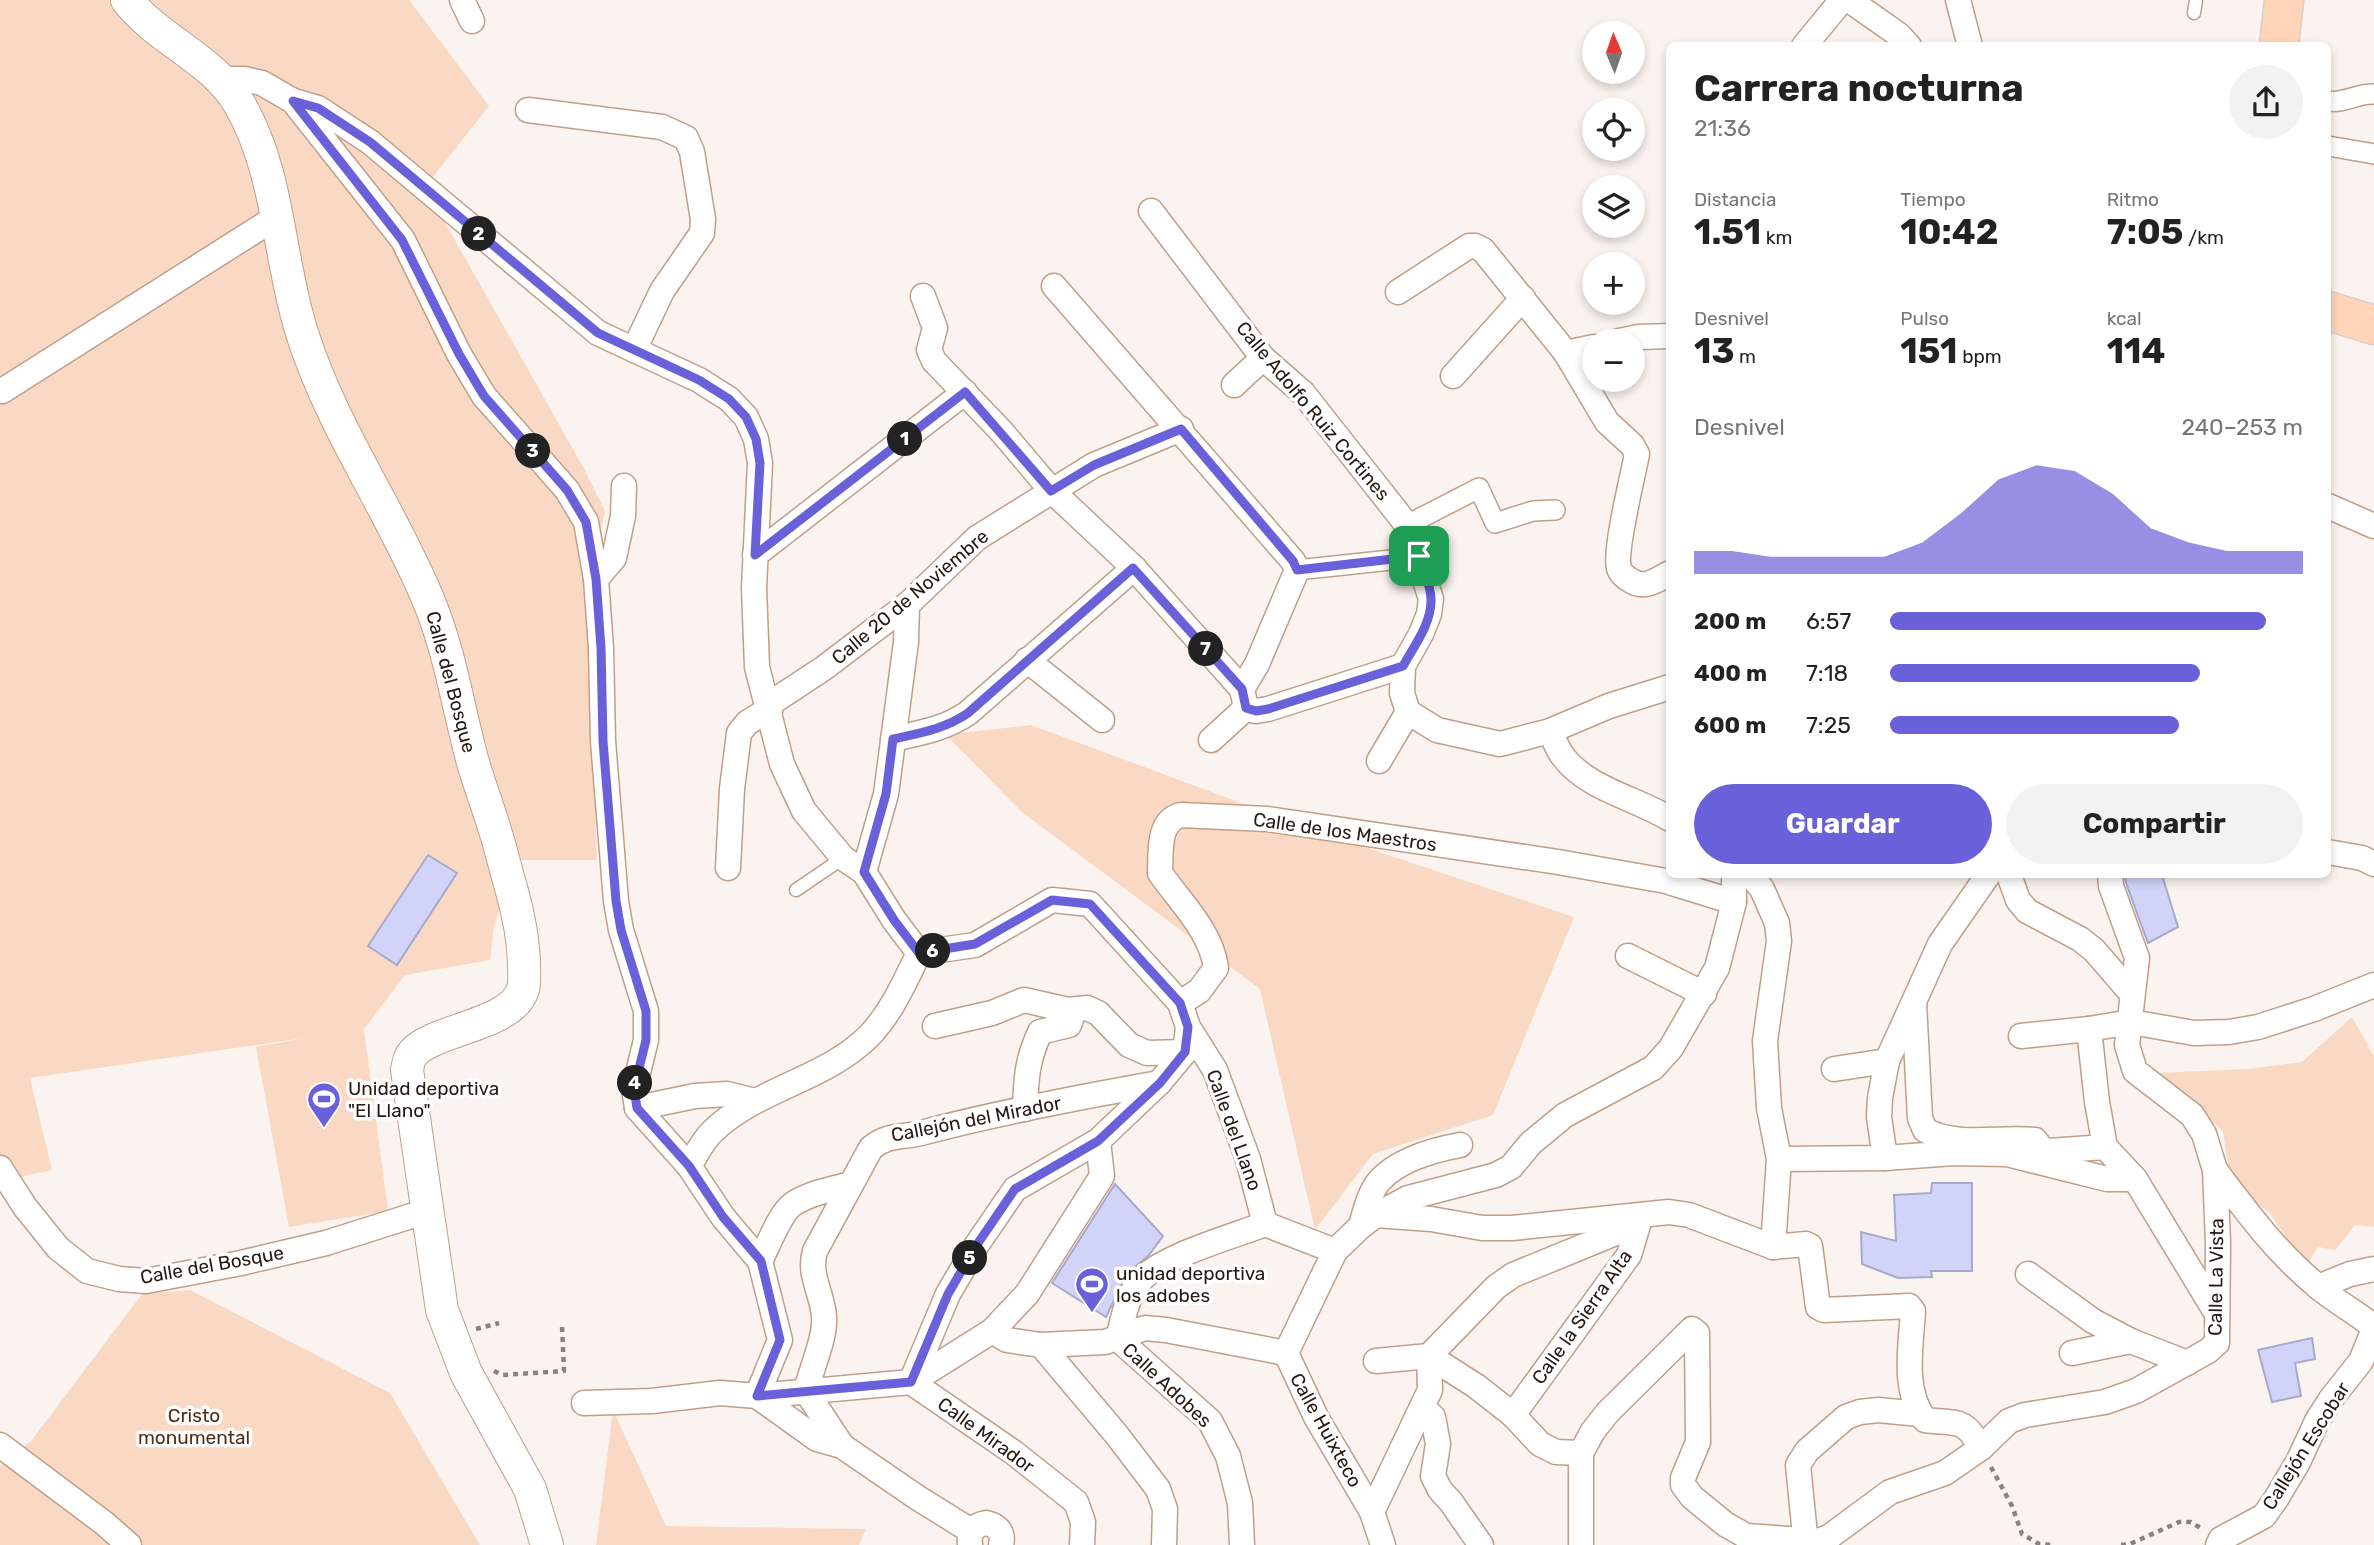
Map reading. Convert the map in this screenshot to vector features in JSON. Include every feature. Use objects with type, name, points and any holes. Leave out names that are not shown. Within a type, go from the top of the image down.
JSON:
[{"type":"main road","points":[[2279,42],[2284,0]]},
{"type":"main road","points":[[2331,312],[2374,325]]},
{"type":"street","name":"Calle del Bosque","points":[[127,0],[134,10],[222,79],[239,102],[256,134],[278,216],[289,286],[302,335],[335,418],[424,589],[442,634],[473,761],[491,814],[523,932],[524,988],[516,1004],[475,1026],[453,1032],[423,1046],[411,1056],[407,1070],[442,1310],[466,1373],[530,1489],[547,1545]]},
{"type":"street","points":[[1807,42],[1842,0]]},
{"type":"street","points":[[1849,0],[1905,42]]},
{"type":"street","points":[[1958,0],[1969,42]]},
{"type":"street","points":[[222,79],[244,79],[262,83],[293,101],[318,108],[370,142],[598,333],[699,380],[729,399],[746,417],[756,439],[760,463],[755,555],[757,667],[782,764],[804,811],[843,858],[864,872],[894,920],[919,953],[890,1012],[867,1037],[832,1065],[755,1101],[712,1131],[689,1166]]},
{"type":"street","points":[[2331,102],[2338,103],[2365,94],[2374,94]]},
{"type":"street","points":[[293,101],[402,240],[459,354],[484,396],[567,490],[586,522],[596,579],[603,741],[616,901],[621,930],[646,1011],[646,1040],[634,1089],[637,1108],[689,1166],[723,1217],[761,1261],[780,1340],[757,1396]]},
{"type":"street","points":[[528,110],[662,127],[686,138],[692,152],[701,205],[702,233],[662,290],[634,350]]},
{"type":"street","points":[[2331,147],[2374,154]]},
{"type":"street","name":"Calle Adolfo Ruiz Cortines","points":[[1151,211],[1263,358],[1303,393],[1408,525],[1431,599],[1421,634],[1403,666]]},
{"type":"street","points":[[2,391],[278,216]]},
{"type":"street","points":[[1398,292],[1468,246],[1483,250],[1566,353],[1607,422],[1632,445],[1637,454],[1619,550],[1619,568],[1626,578],[1635,584],[1649,584],[1666,575]]},
{"type":"street","points":[[1054,286],[1113,356],[1181,429],[1293,561],[1297,570],[1244,699],[1211,740]]},
{"type":"street","points":[[923,296],[935,328],[929,350],[934,361],[965,392],[1051,491],[1133,568],[1256,711],[1403,666],[1402,693],[1408,712],[1437,730],[1500,744],[1550,731],[1609,706],[1666,688]]},
{"type":"street","points":[[1452,376],[1523,298]]},
{"type":"street","points":[[1645,337],[1666,336]]},
{"type":"street","points":[[1566,353],[1582,350]]},
{"type":"street","points":[[1234,385],[1263,358]]},
{"type":"street","points":[[755,555],[965,392]]},
{"type":"street","name":"Calle 20 de Noviembre","points":[[728,868],[732,789],[739,733],[747,723],[907,605],[977,538],[1094,465],[1181,429]]},
{"type":"street","points":[[596,579],[614,558],[623,516],[624,486]]},
{"type":"street","points":[[1408,525],[1479,488],[1495,523],[1532,511],[1555,510]]},
{"type":"street","points":[[2331,507],[2374,526]]},
{"type":"street","points":[[1297,570],[1419,556]]},
{"type":"street","points":[[893,739],[953,723],[1133,568]]},
{"type":"street","points":[[864,872],[886,794],[906,642],[907,605]]},
{"type":"street","points":[[1027,660],[1102,720]]},
{"type":"street","points":[[1379,761],[1408,712]]},
{"type":"street","points":[[1550,731],[1563,756],[1575,768],[1597,783],[1666,817]]},
{"type":"street","name":"Calle de los Maestros","points":[[1180,1003],[1199,991],[1216,968],[1214,955],[1200,927],[1160,873],[1163,835],[1167,824],[1172,818],[1181,816],[1267,819],[1558,862],[1666,881],[1734,902]]},
{"type":"street","points":[[2331,853],[2362,858],[2374,864]]},
{"type":"street","points":[[1368,1220],[1420,1194],[1496,1175],[1511,1167],[1531,1143],[1565,1115],[1653,1068],[1671,1048],[1717,968],[1734,902],[1734,878]]},
{"type":"street","points":[[1753,878],[1762,889],[1777,923],[1779,941],[1765,1041],[1769,1108],[1779,1159],[1773,1247]]},
{"type":"street","points":[[1885,1158],[1880,1098],[1887,1062],[1940,944],[1986,878]]},
{"type":"street","points":[[2010,878],[2018,900],[2027,911],[2080,939],[2103,960],[2132,994]]},
{"type":"street","points":[[2110,878],[2137,958],[2127,1045],[2135,1071],[2192,1115],[2204,1134],[2215,1170],[2262,1232],[2318,1287],[2354,1310],[2374,1328]]},
{"type":"street","name":"Calle del Llano","points":[[919,953],[975,944],[1052,900],[1090,904],[1180,1003],[1188,1027],[1215,1070],[1248,1159],[1265,1224]]},
{"type":"street","points":[[1628,956],[1704,994]]},
{"type":"street","points":[[2021,1036],[2131,1022],[2194,1032],[2229,1032],[2258,1027],[2314,1009],[2374,985]]},
{"type":"street","points":[[1914,998],[1921,1093],[1920,1118],[1925,1130],[1936,1136],[1970,1140],[2035,1140],[2046,1158]]},
{"type":"street","points":[[935,1026],[992,1013],[1024,1000],[1070,1015],[1087,1008],[1098,1013],[1129,1045],[1147,1053],[1185,1052]]},
{"type":"street","points":[[1026,1109],[1030,1054],[1040,1032],[1069,1025],[1070,1015]]},
{"type":"street","points":[[911,1382],[948,1294],[976,1246],[1015,1189],[1098,1141],[1160,1083],[1185,1052],[1188,1027]]},
{"type":"street","points":[[2090,1029],[2097,1102],[2105,1147],[2134,1179],[2218,1315]]},
{"type":"street","points":[[1834,1069],[1887,1062]]},
{"type":"street","name":"Callejón del Mirador","points":[[806,1391],[824,1322],[812,1262],[815,1251],[871,1148],[883,1138],[913,1135],[1026,1109],[1160,1083]]},
{"type":"street","points":[[637,1108],[727,1094],[755,1101]]},
{"type":"street","points":[[584,1403],[652,1401],[720,1393],[757,1396],[911,1382],[992,1331],[1027,1294],[1102,1176],[1098,1141]]},
{"type":"street","points":[[1368,1220],[1365,1210],[1379,1181],[1402,1163],[1440,1149],[1460,1146]]},
{"type":"street","points":[[2046,1158],[2056,1149],[2105,1147]]},
{"type":"street","points":[[1779,1159],[1885,1158],[1952,1153],[2007,1154],[2046,1158],[2077,1173],[2107,1179],[2134,1179]]},
{"type":"street","name":"Calle del Bosque","points":[[0,1168],[58,1248],[87,1271],[119,1279],[146,1281],[241,1263],[326,1243],[427,1211]]},
{"type":"street","name":"Calle La Vista","points":[[1806,1544],[1829,1537],[1890,1492],[1945,1474],[1980,1448],[2009,1421],[2025,1415],[2105,1402],[2136,1391],[2208,1351],[2217,1343],[2215,1170]]},
{"type":"street","points":[[761,1261],[791,1205],[810,1196],[851,1184]]},
{"type":"street","points":[[1368,1220],[1399,1215],[1482,1228],[1512,1228],[1670,1212],[1689,1215],[1773,1247],[1805,1244],[1810,1246],[1818,1307],[1825,1310],[1909,1306],[1913,1311],[1909,1375],[1920,1413],[1925,1420],[1965,1425],[1980,1448]]},
{"type":"street","points":[[1371,1512],[1430,1390],[1429,1356],[1496,1287],[1513,1275],[1623,1230],[1642,1215]]},
{"type":"street","name":"Calle la Sierra Alta","points":[[1513,1415],[1629,1255],[1642,1215]]},
{"type":"street","name":"Calle Huixteco","points":[[1368,1220],[1335,1251],[1286,1353],[1316,1417],[1371,1512],[1384,1545]]},
{"type":"street","points":[[1265,1224],[1335,1251]]},
{"type":"street","name":"Calle Adobes","points":[[1242,1545],[1240,1503],[1228,1456],[1210,1421],[1118,1339],[1128,1301],[1139,1282],[1167,1261],[1265,1224]]},
{"type":"street","points":[[2318,1287],[2374,1269]]},
{"type":"street","points":[[2028,1275],[2093,1321],[2131,1341],[2187,1363]]},
{"type":"street","points":[[992,1331],[1007,1340],[1041,1345],[1105,1342],[1145,1328],[1286,1353]]},
{"type":"street","name":"Callejón Escobar","points":[[2218,1545],[2221,1539],[2264,1516],[2298,1462],[2317,1421],[2361,1361],[2374,1328]]},
{"type":"street","points":[[1581,1545],[1581,1453],[1608,1412],[1692,1329],[1697,1333],[1698,1442],[1683,1478],[1683,1485],[1692,1497],[1746,1536],[1806,1544],[1798,1477],[1799,1461],[1846,1417],[1878,1410],[1920,1413]]},
{"type":"street","points":[[2072,1353],[2131,1341]]},
{"type":"street","points":[[1041,1345],[1158,1489],[1165,1509],[1164,1545]]},
{"type":"street","points":[[1376,1361],[1429,1356],[1513,1415],[1540,1444],[1556,1452],[1581,1453]]},
{"type":"street","name":"Calle Mirador","points":[[911,1382],[1013,1452],[1076,1502],[1083,1522],[1082,1545]]},
{"type":"street","points":[[806,1391],[842,1446]]},
{"type":"street","points":[[757,1396],[817,1439],[842,1446],[971,1538],[975,1527],[986,1523],[993,1524],[1007,1542]]},
{"type":"street","points":[[1422,1407],[1433,1417],[1436,1430],[1438,1444],[1433,1476],[1440,1490],[1481,1545]]},
{"type":"street","points":[[0,1445],[129,1545]]},
{"type":"street","points":[[1802,1510],[1847,1523]]},
{"type":"lane","points":[[796,890],[843,858]]},
{"type":"path","points":[[466,1373],[489,1369],[503,1375],[564,1371],[562,1326]]},
{"type":"path","points":[[1980,1448],[2012,1506],[2022,1534],[2039,1544],[2053,1545]]},
{"type":"path","points":[[2121,1545],[2155,1534],[2179,1522],[2191,1522]]},
{"type":"green space","points":[[0,0],[409,0],[489,106],[425,187],[582,465],[605,511],[588,594],[597,860],[517,860],[494,926],[490,960],[405,975],[364,1029],[388,1211],[289,1227],[256,1047],[304,1038],[30,1078],[52,1170],[0,1181]]},
{"type":"green space","points":[[1031,725],[1314,830],[1574,917],[1493,1115],[1373,1154],[1315,1230],[1260,989],[1023,813],[949,738],[960,733]]},
{"type":"green space","points":[[2352,1017],[2374,1056],[2374,1227],[2355,1225],[2335,1250],[2318,1247],[2306,1267],[2269,1212],[2231,1187],[2223,1131],[2159,1073],[2247,1069],[2302,1062]]},
{"type":"green space","name":"Cristo monumental","points":[[190,1290],[390,1393],[480,1545],[0,1545],[0,1465],[31,1441],[142,1294]]},
{"type":"green space","points":[[613,1410],[666,1526],[866,1529],[859,1545],[596,1545]]},
{"type":"building","points":[[428,855],[457,873],[397,965],[368,946]]},
{"type":"building","points":[[2125,878],[2163,878],[2178,927],[2148,943]]},
{"type":"building","points":[[1932,1183],[1972,1183],[1972,1271],[1931,1271],[1932,1277],[1898,1278],[1862,1264],[1861,1232],[1896,1241],[1894,1195],[1931,1193]]},
{"type":"building","points":[[1115,1184],[1163,1236],[1149,1255],[1126,1275],[1106,1317],[1052,1283]]},
{"type":"building","points":[[2312,1338],[2315,1359],[2295,1363],[2301,1396],[2272,1402],[2258,1350]]},
{"type":"place","name":"Unidad deportiva \"El Llano\"","points":[[324,1129]]},
{"type":"place","name":"unidad deportiva los adobes","points":[[1092,1314]]},
{"type":"route","points":[[293,101],[318,108],[370,142],[598,333],[699,380],[729,399],[746,417],[756,439],[760,463],[755,555],[965,392],[1003,432],[1051,491],[1094,465],[1181,429],[1293,561],[1297,570],[1419,556],[1431,599],[1429,614],[1403,666],[1268,709],[1256,711],[1246,708],[1242,689],[1133,568],[968,713],[953,723],[934,730],[893,739],[886,794],[864,872],[912,946],[919,953],[975,944],[1052,900],[1090,904],[1180,1003],[1188,1027],[1185,1052],[1160,1083],[1098,1141],[1015,1189],[976,1246],[948,1294],[911,1382],[757,1396],[780,1340],[761,1261],[723,1217],[689,1166],[637,1108],[634,1089],[646,1040],[646,1011],[621,930],[616,901],[603,741],[596,579],[586,522],[567,490],[484,396],[459,354],[402,240],[293,101]]}]
